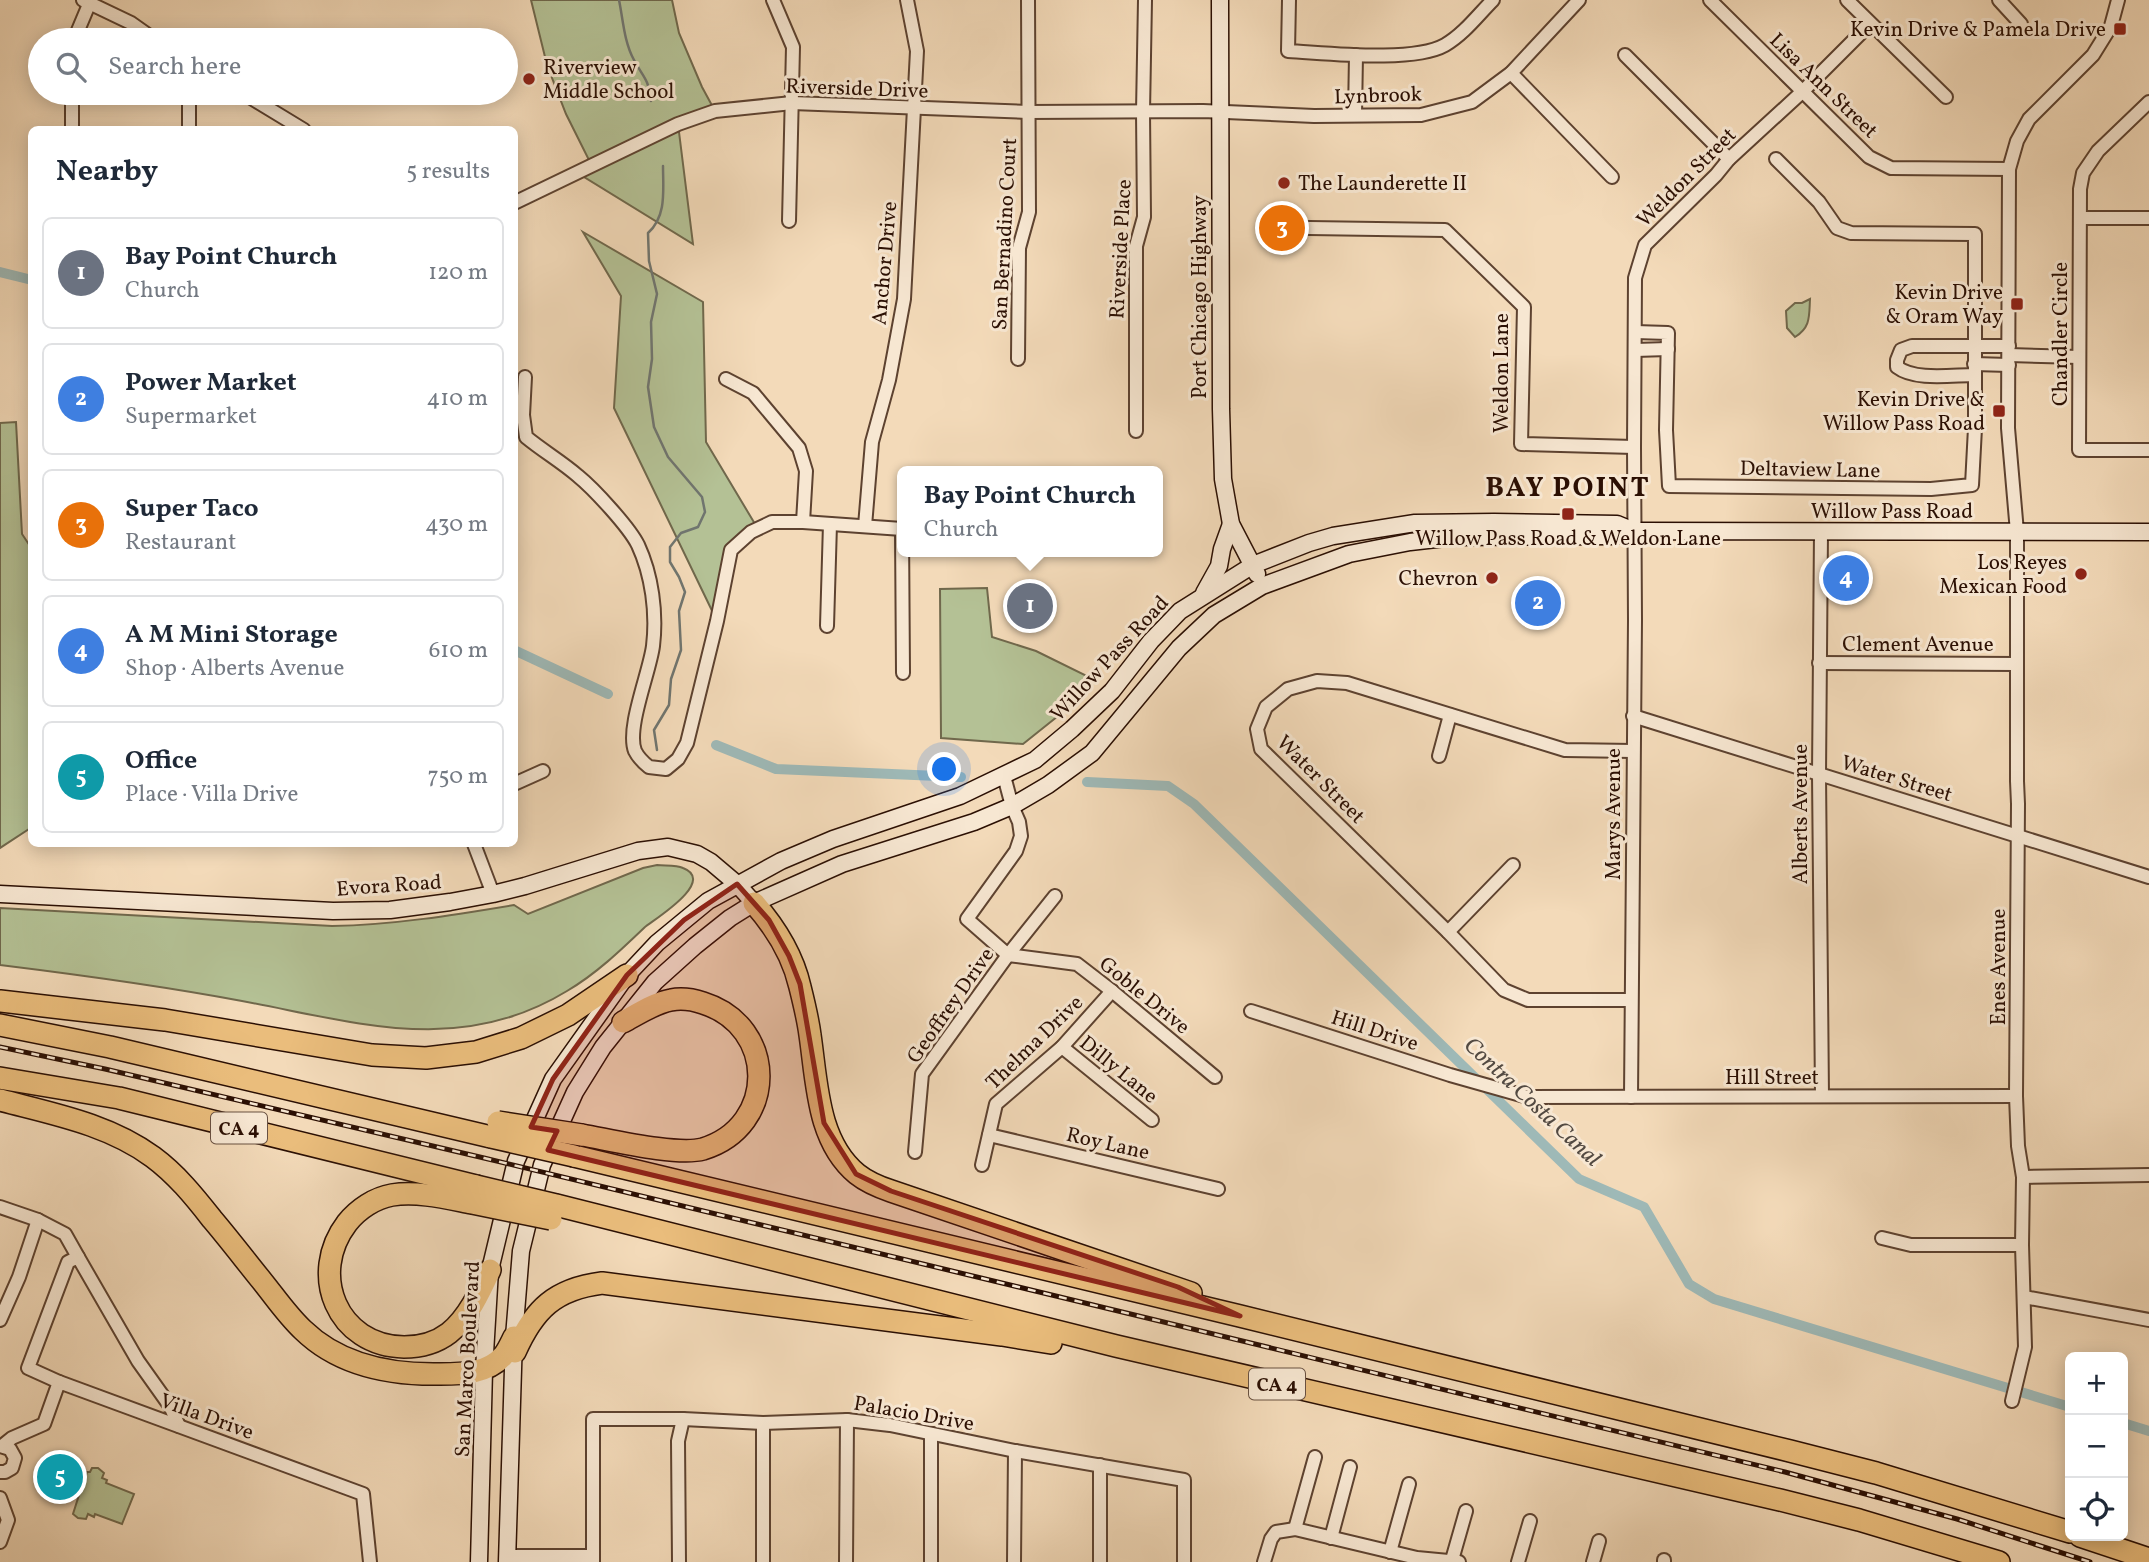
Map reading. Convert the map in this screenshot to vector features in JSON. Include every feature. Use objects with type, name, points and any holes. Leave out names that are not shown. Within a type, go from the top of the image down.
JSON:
[{"type":"highway","points":[[754,903],[769,920],[789,956],[802,996],[824,1123],[840,1155],[856,1174],[882,1188],[1178,1287],[1241,1316]]},
{"type":"highway","points":[[0,1001],[165,1020],[372,1055],[426,1058],[475,1052],[522,1038],[568,1015],[627,975]]},
{"type":"highway","points":[[495,1129],[582,1135],[672,1150],[702,1149],[723,1141],[740,1127],[752,1110],[758,1090],[759,1068],[756,1050],[747,1033],[733,1019],[715,1007],[695,1000],[672,1000],[623,1022]]},
{"type":"highway","name":"CA 4","points":[[0,1024],[110,1047],[244,1080],[495,1129],[574,1156],[1241,1316],[1876,1473],[2065,1530]]},
{"type":"highway","name":"CA 4","points":[[0,1078],[119,1098],[474,1194],[713,1245],[1116,1346],[1780,1500],[1859,1520],[1999,1562]]},
{"type":"highway","points":[[0,1100],[102,1128],[155,1158],[192,1194],[296,1323],[321,1345],[342,1357],[385,1372],[466,1374],[484,1370],[504,1356],[542,1307],[570,1289],[602,1283],[1002,1335],[1073,1347],[1116,1346]]},
{"type":"highway","points":[[474,1194],[391,1195],[366,1205],[351,1218],[336,1240],[329,1264],[331,1291],[341,1315],[361,1335],[391,1347],[421,1346],[449,1333],[478,1295],[490,1270]]},
{"type":"highway","points":[[2095,1541],[2149,1559]]},
{"type":"main road","name":"Port Chicago Highway","points":[[1220,0],[1223,479],[1231,524],[1262,586]]},
{"type":"main road","name":"Willow Pass Road","points":[[516,1161],[553,1079],[627,975],[657,943],[684,920],[708,901],[781,861],[833,839],[960,796],[1035,760],[1112,691],[1151,641],[1180,611],[1253,565],[1309,542],[1415,523],[1617,524],[1634,531]]},
{"type":"main road","points":[[1203,596],[1219,566],[1231,524]]},
{"type":"main road","name":"Willow Pass Road","points":[[514,1344],[522,1251],[542,1165],[575,1092],[603,1046],[655,982],[730,918],[754,903],[842,864],[974,822],[1012,806],[1048,785],[1092,753],[1179,648],[1214,615],[1262,586],[1349,554],[1454,537],[1616,536],[1634,531],[2149,532]]},
{"type":"main road","name":"Evora Road","points":[[0,894],[362,912],[427,906],[493,894],[653,848],[676,848],[697,854],[711,862],[754,903]]},
{"type":"main road","name":"San Marco Boulevard","points":[[479,1562],[484,1370],[490,1270],[516,1161]]},
{"type":"main road","points":[[507,1559],[514,1344]]},
{"type":"street","points":[[773,0],[793,47],[789,221]]},
{"type":"street","name":"Anchor Drive","points":[[865,526],[872,442],[889,380],[904,299],[917,51],[907,0]]},
{"type":"street","name":"San Bernadino Court","points":[[1018,359],[1019,248],[1029,212],[1028,0]]},
{"type":"street","name":"Riverside Place","points":[[1136,431],[1136,246],[1144,217],[1145,0]]},
{"type":"street","points":[[1289,0],[1288,51],[1356,55],[1417,54],[1444,45],[1493,0]]},
{"type":"street","name":"Lynbrook","points":[[1220,112],[1421,115],[1472,102],[1511,73],[1578,0]]},
{"type":"street","name":"Lisa Ann Street","points":[[1710,0],[1869,157],[1891,167],[2009,169]]},
{"type":"street","points":[[1847,0],[1946,97]]},
{"type":"street","points":[[1999,0],[2021,23]]},
{"type":"street","name":"Enes Avenue","points":[[2012,1401],[2025,1347],[2023,1177],[2018,1146],[2016,1096],[2017,532],[2008,428],[2009,169],[2017,141],[2029,119],[2093,55],[2111,26],[2118,0]]},
{"type":"street","points":[[78,28],[86,1],[138,28]]},
{"type":"street","name":"Weldon Street","points":[[1634,531],[1635,278],[1645,245],[1729,159],[1870,24]]},
{"type":"street","points":[[1354,115],[1356,55]]},
{"type":"street","points":[[1625,55],[1729,159]]},
{"type":"street","points":[[1511,73],[1612,177]]},
{"type":"street","name":"Chandler Circle","points":[[2149,102],[2098,150],[2083,173],[2080,189],[2079,357],[2079,450],[2149,450]]},
{"type":"street","name":"Riverside Drive","points":[[518,201],[678,124],[715,111],[793,103],[1028,112],[1220,112]]},
{"type":"street","points":[[72,105],[72,126]]},
{"type":"street","points":[[189,105],[189,126]]},
{"type":"street","points":[[263,105],[297,126]]},
{"type":"street","points":[[1776,159],[1819,202],[1838,228],[1851,233],[1975,234],[1974,360]]},
{"type":"street","points":[[2080,218],[2149,218]]},
{"type":"street","name":"Weldon Lane","points":[[1309,228],[1445,230],[1524,307],[1521,444],[1633,447]]},
{"type":"street","name":"Deltaview Lane","points":[[1635,332],[1668,333],[1666,430],[1669,486],[1931,489],[1972,485],[1974,360]]},
{"type":"street","points":[[2009,355],[1974,360],[1912,346],[1901,350],[1897,367],[1904,373],[1917,375],[1974,360],[2009,355],[2079,357]]},
{"type":"street","points":[[1635,350],[1668,349]]},
{"type":"street","points":[[525,377],[523,415],[526,437],[579,476],[621,521],[638,545],[650,580],[655,619],[653,648],[640,693],[634,733],[634,750],[649,767],[666,769],[678,759],[687,743],[732,550],[751,532],[772,522],[897,529]]},
{"type":"street","points":[[726,379],[754,393],[799,448],[806,471],[803,522]]},
{"type":"street","points":[[827,626],[831,524]]},
{"type":"street","name":"Marys Avenue","points":[[1631,1097],[1634,531]]},
{"type":"street","name":"Alberts Avenue","points":[[1821,532],[1818,774],[1822,1096]]},
{"type":"street","points":[[902,557],[903,673]]},
{"type":"street","name":"Clement Avenue","points":[[1819,663],[2017,664]]},
{"type":"street","name":"Water Street","points":[[1631,1000],[1528,1000],[1504,990],[1261,749],[1257,729],[1266,707],[1288,689],[1317,681],[1347,683],[1565,750],[1633,751]]},
{"type":"street","points":[[1438,755],[1450,715]]},
{"type":"street","name":"Water Street","points":[[1633,716],[2149,877]]},
{"type":"street","points":[[518,782],[542,771]]},
{"type":"street","points":[[1004,776],[1021,836],[1016,851],[967,919],[1008,955]]},
{"type":"street","points":[[475,847],[493,894]]},
{"type":"street","points":[[1448,932],[1513,865]]},
{"type":"street","name":"Geoffrey Drive","points":[[915,1152],[922,1074],[1008,955],[1055,896]]},
{"type":"street","name":"Goble Drive","points":[[1008,955],[1077,964],[1215,1077]]},
{"type":"street","name":"Thelma Drive","points":[[982,1165],[996,1104],[1062,1047],[1112,991]]},
{"type":"street","name":"Hill Drive","points":[[1251,1011],[1450,1075],[1528,1097]]},
{"type":"street","name":"Dilly Lane","points":[[1062,1047],[1152,1120]]},
{"type":"street","name":"Hill Street","points":[[1528,1097],[2016,1096]]},
{"type":"street","name":"Roy Lane","points":[[989,1135],[1218,1189]]},
{"type":"street","points":[[2023,1177],[2149,1175]]},
{"type":"street","points":[[0,1207],[38,1220],[65,1234],[138,1361],[170,1406],[179,1426]]},
{"type":"street","points":[[0,1319],[19,1277],[38,1220]]},
{"type":"street","points":[[1882,1238],[1911,1245],[2022,1245]]},
{"type":"street","name":"Villa Drive","points":[[78,1256],[68,1262],[28,1368],[363,1494],[370,1562]]},
{"type":"street","points":[[2024,1297],[2149,1320]]},
{"type":"street","points":[[1,1446],[12,1438],[44,1424],[60,1382]]},
{"type":"street","name":"Palacio Drive","points":[[593,1559],[593,1419],[683,1419],[763,1423],[847,1420],[890,1425],[1015,1451],[1184,1480],[1184,1562]]},
{"type":"street","points":[[679,1562],[678,1441],[683,1419]]},
{"type":"street","points":[[845,1562],[847,1420]]},
{"type":"street","points":[[763,1423],[763,1562]]},
{"type":"street","points":[[931,1434],[931,1562]]},
{"type":"street","points":[[0,1491],[1,1472],[12,1468],[15,1458],[10,1449],[1,1446]]},
{"type":"street","points":[[1014,1562],[1015,1451]]},
{"type":"street","points":[[1295,1529],[1315,1457]]},
{"type":"street","points":[[1100,1465],[1100,1562]]},
{"type":"street","points":[[1331,1538],[1350,1467]]},
{"type":"street","points":[[1390,1552],[1409,1484]]},
{"type":"street","points":[[0,1498],[8,1520],[0,1542]]},
{"type":"street","points":[[1264,1562],[1276,1532],[1295,1529],[1417,1560],[1456,1561],[1466,1511]]},
{"type":"street","points":[[1518,1562],[1530,1521]]},
{"type":"street","points":[[1593,1562],[1599,1541]]},
{"type":"street","points":[[507,1559],[593,1559]]},
{"type":"highlighted area","points":[[737,884],[769,920],[789,956],[800,984],[824,1123],[856,1174],[891,1191],[1178,1287],[1240,1316],[548,1150],[557,1131],[531,1127],[553,1079],[627,975],[684,920]]},
{"type":"green space","points":[[531,0],[672,0],[679,33],[715,111],[678,124],[693,244],[576,172],[591,164],[566,114],[547,65]]},
{"type":"green space","points":[[583,232],[703,302],[706,442],[758,529],[731,550],[717,621],[614,408],[621,296]]},
{"type":"green space","points":[[1810,299],[1807,325],[1795,337],[1787,328],[1786,311],[1795,303]]},
{"type":"green space","points":[[16,422],[22,534],[28,543],[28,830],[0,848],[0,423]]},
{"type":"green space","points":[[987,588],[992,637],[1036,651],[1095,680],[1073,704],[1023,744],[941,738],[940,589]]},
{"type":"green space","points":[[657,865],[680,867],[692,874],[693,882],[689,890],[578,984],[527,1011],[487,1023],[447,1029],[407,1029],[326,1018],[182,990],[0,965],[0,908],[332,926],[401,922],[514,905],[528,914],[643,868]]},
{"type":"green space","points":[[98,1468],[104,1473],[102,1478],[107,1480],[106,1483],[134,1494],[122,1524],[95,1514],[94,1517],[88,1514],[86,1519],[73,1514],[79,1495],[72,1492],[76,1482],[83,1485],[87,1472]]},
{"type":"waterway","points":[[619,0],[628,46],[647,82],[651,101]]},
{"type":"waterway","points":[[657,750],[654,730],[669,705],[671,679],[681,650],[679,611],[685,592],[670,562],[670,547],[681,533],[698,527],[705,512],[702,497],[668,457],[654,427],[648,387],[652,359],[651,322],[657,294],[649,261],[648,233],[661,211],[663,166]]},
{"type":"waterway","name":"Contra Costa Canal","points":[[0,272],[28,279]]},
{"type":"waterway","name":"Contra Costa Canal","points":[[518,652],[608,694]]},
{"type":"waterway","name":"Contra Costa Canal","points":[[716,745],[776,769],[961,777]]},
{"type":"waterway","name":"Contra Costa Canal","points":[[1087,782],[1168,786],[1194,804],[1579,1179],[1644,1207],[1689,1284],[1714,1299],[2065,1405]]},
{"type":"waterway","name":"Contra Costa Canal","points":[[2128,1425],[2149,1431]]},
{"type":"railway","points":[[0,1047],[484,1158],[1785,1472],[1957,1519],[2090,1562]]},
{"type":"place","name":"Kevin Drive & Pamela Drive","points":[[2120,29]]},
{"type":"place","name":"Riverview Middle School","points":[[529,79]]},
{"type":"place","name":"The Launderette II","points":[[1284,183]]},
{"type":"place","name":"Super Taco","points":[[1282,228]]},
{"type":"place","name":"Kevin Drive & Oram Way","points":[[2017,304]]},
{"type":"place","name":"Kevin Drive & Willow Pass Road","points":[[1999,411]]},
{"type":"place","name":"Willow Pass Road & Weldon Lane","points":[[1568,514]]},
{"type":"place","name":"Los Reyes Mexican Food","points":[[2081,574]]},
{"type":"place","name":"Chevron","points":[[1492,578]]},
{"type":"place","name":"A M Mini Storage","points":[[1846,578]]},
{"type":"place","name":"Power Market","points":[[1538,603]]},
{"type":"place","name":"Bay Point Church","points":[[1030,606]]},
{"type":"place","name":"Office","points":[[60,1477]]},
{"type":"district","name":"BAY POINT","points":[[1568,486]]}]
